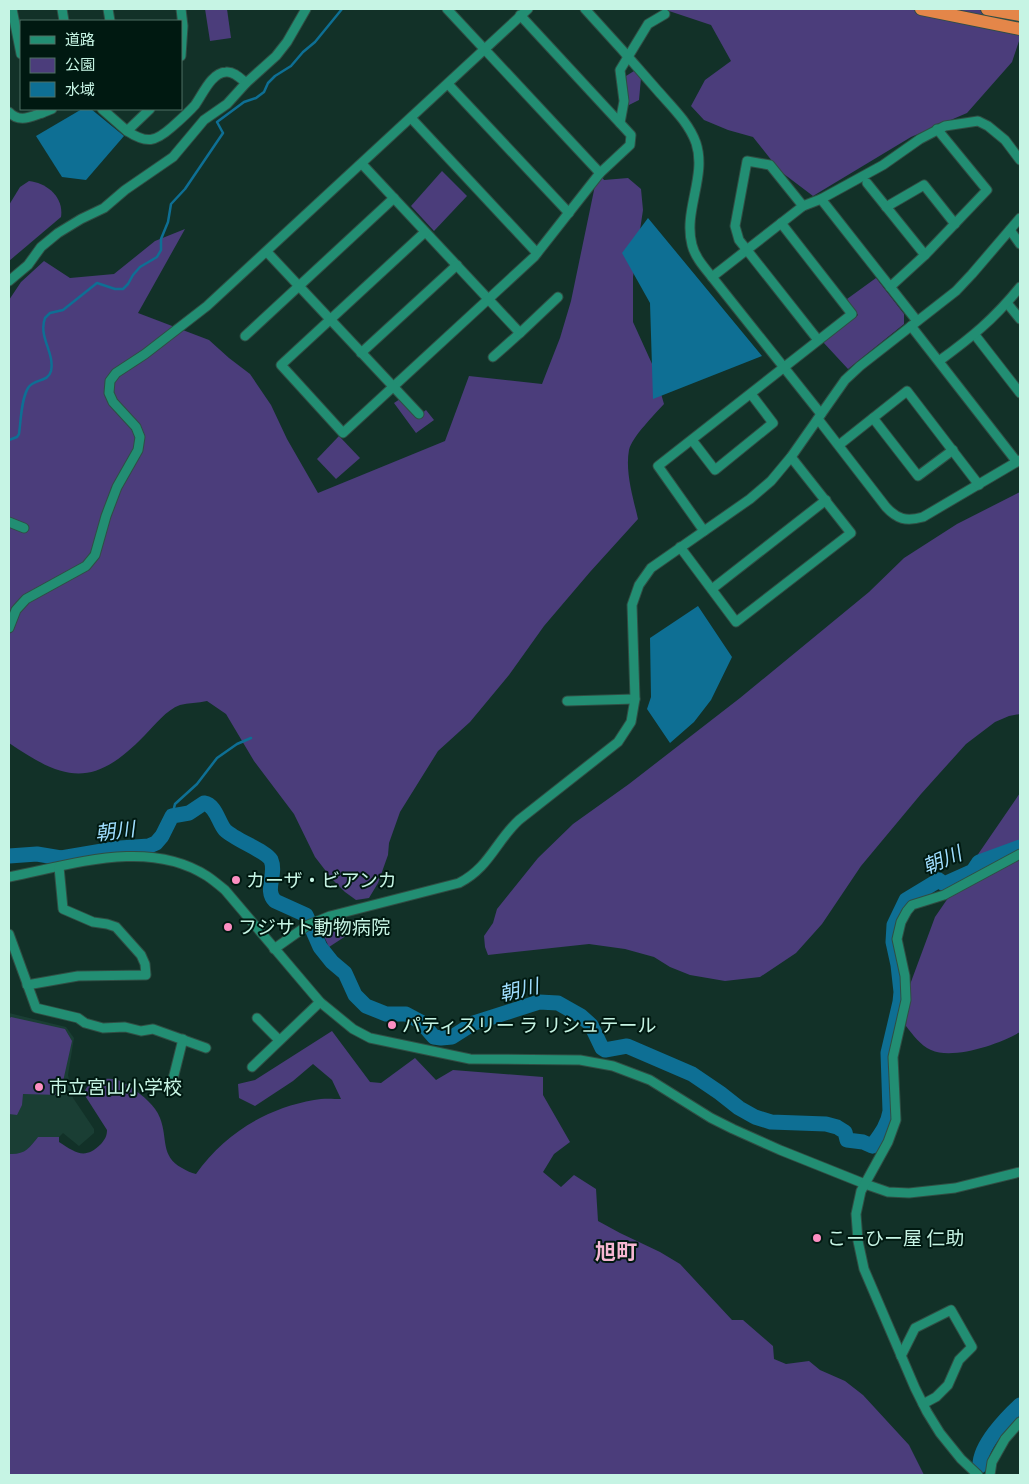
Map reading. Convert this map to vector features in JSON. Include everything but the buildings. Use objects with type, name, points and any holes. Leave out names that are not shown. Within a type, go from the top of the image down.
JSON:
[{"type":"highway","points":[[921,9],[1020,28]]},
{"type":"highway","points":[[987,9],[1020,15]]},
{"type":"street","points":[[12,9],[20,49]]},
{"type":"street","points":[[9,281],[28,265],[41,247],[58,233],[104,208],[125,190],[173,158],[204,120],[227,104],[246,83],[276,56],[287,42],[306,9]]},
{"type":"street","points":[[447,9],[600,173]]},
{"type":"street","points":[[9,628],[20,604],[86,566],[95,555],[106,516],[117,487],[138,450],[140,438],[136,427],[113,402],[109,393],[110,381],[116,373],[145,354],[207,306],[528,9]]},
{"type":"street","points":[[585,9],[628,55],[686,125],[696,144],[699,162],[690,224],[691,238],[696,255],[784,367],[838,445],[893,515],[900,519],[915,520],[1019,461],[939,361],[890,287],[820,199]]},
{"type":"street","points":[[620,123],[624,101],[620,70],[648,24],[665,14]]},
{"type":"street","points":[[426,232],[281,365],[343,433],[538,253],[600,173],[630,145],[631,135],[520,15]]},
{"type":"street","points":[[103,110],[140,139],[151,140],[160,137],[183,117],[215,77],[225,72],[234,73],[246,83]]},
{"type":"street","points":[[448,84],[569,213]]},
{"type":"street","points":[[128,131],[149,110]]},
{"type":"street","points":[[9,112],[17,118],[25,119],[41,111]]},
{"type":"street","points":[[411,118],[538,253]]},
{"type":"street","points":[[712,277],[803,206],[820,199],[883,165],[937,129],[964,122],[978,121],[997,132],[1020,160]]},
{"type":"street","points":[[890,287],[925,255],[987,190],[937,129]]},
{"type":"street","points":[[803,206],[770,165],[746,161],[735,226],[739,240],[818,340]]},
{"type":"street","points":[[362,164],[520,332]]},
{"type":"street","points":[[867,183],[925,255]]},
{"type":"street","points":[[886,207],[924,184],[955,224]]},
{"type":"street","points":[[245,336],[394,198]]},
{"type":"street","points":[[274,949],[308,925],[330,916],[459,883],[474,874],[490,857],[514,824],[618,742],[631,722],[635,699],[632,614],[634,598],[639,585],[651,568],[762,490],[791,456],[845,380],[964,283],[1020,218]]},
{"type":"street","points":[[704,531],[658,466],[852,314],[781,223]]},
{"type":"street","points":[[1010,230],[1020,244]]},
{"type":"street","points":[[267,252],[419,414]]},
{"type":"street","points":[[361,353],[457,265]]},
{"type":"street","points":[[939,361],[975,335],[1020,287]]},
{"type":"street","points":[[493,357],[558,297]]},
{"type":"street","points":[[1007,303],[1020,319]]},
{"type":"street","points":[[975,335],[1020,392]]},
{"type":"street","points":[[838,445],[907,392],[979,485]]},
{"type":"street","points":[[692,440],[715,470],[774,423],[751,394]]},
{"type":"street","points":[[873,418],[918,476],[953,450]]},
{"type":"street","points":[[680,548],[736,622],[851,533],[791,456]]},
{"type":"street","points":[[712,589],[826,500]]},
{"type":"street","points":[[9,522],[24,528]]},
{"type":"street","points":[[566,701],[635,699]]},
{"type":"street","points":[[978,1475],[947,1443],[923,1404],[868,1277],[860,1252],[856,1214],[864,1184],[874,1170],[896,1120],[893,1057],[906,1000],[905,976],[897,939],[901,922],[912,905],[944,895],[1020,854]]},
{"type":"street","points":[[9,877],[131,855],[166,860],[187,866],[208,876],[225,890],[320,1002],[353,1029],[370,1038],[470,1059],[580,1060],[598,1062],[628,1070],[650,1080],[711,1118],[733,1129],[864,1184],[888,1192],[909,1193],[955,1188],[1020,1172]]},
{"type":"street","points":[[27,985],[78,976],[146,975],[145,964],[141,955],[116,927],[93,922],[63,909],[59,867]]},
{"type":"street","points":[[9,934],[36,1008],[78,1018],[85,1024],[103,1028],[125,1027],[141,1031],[153,1030],[206,1048]]},
{"type":"street","points":[[252,1067],[320,1002]]},
{"type":"street","points":[[257,1018],[279,1040]]},
{"type":"street","points":[[173,1079],[183,1039]]},
{"type":"street","points":[[901,1356],[916,1328],[951,1310],[968,1338],[972,1347],[959,1360],[948,1385],[936,1397],[923,1404]]},
{"type":"street","points":[[990,1475],[992,1462],[1004,1439],[1020,1422]]},
{"type":"shaded area","name":"市立宮山小学校","points":[[9,1013],[66,1027],[74,1038],[68,1075],[73,1098],[94,1129],[94,1133],[79,1146],[63,1133],[59,1137],[38,1137],[28,1149],[19,1155],[9,1154]]},
{"type":"green space","points":[[205,9],[227,9],[231,38],[210,41]]},
{"type":"green space","points":[[663,9],[980,9],[1016,18],[1020,27],[1020,38],[1012,62],[967,113],[911,137],[813,196],[780,171],[753,137],[728,130],[704,120],[691,106],[705,80],[731,61],[711,25]]},
{"type":"green space","points":[[634,71],[641,78],[639,100],[629,105],[626,76]]},
{"type":"green space","points":[[442,171],[467,196],[434,231],[411,206]]},
{"type":"green space","points":[[598,171],[604,180],[628,178],[641,189],[643,210],[633,277],[633,322],[653,366],[664,404],[639,432],[629,450],[629,476],[638,519],[544,626],[509,675],[470,722],[438,751],[400,812],[378,883],[369,898],[356,900],[332,879],[315,857],[294,814],[254,761],[226,714],[207,701],[183,704],[170,710],[127,752],[110,764],[95,771],[79,774],[64,772],[47,766],[9,743],[9,300],[21,282],[44,261],[70,278],[114,274],[155,241],[185,229],[138,313],[209,340],[250,374],[271,405],[287,439],[318,493],[445,441],[469,376],[542,384],[560,338],[571,301]]},
{"type":"green space","points":[[29,181],[36,182],[53,192],[60,203],[61,217],[9,261],[9,205],[20,187]]},
{"type":"green space","points":[[876,278],[904,314],[904,324],[848,369],[823,342],[858,315],[847,299]]},
{"type":"green space","points":[[400,399],[416,418],[426,410],[434,420],[416,433],[394,403]]},
{"type":"green space","points":[[339,436],[360,458],[336,479],[317,459]]},
{"type":"green space","points":[[1020,492],[1020,714],[995,722],[966,744],[861,866],[822,924],[796,953],[760,977],[725,981],[690,975],[670,967],[654,957],[625,949],[589,944],[488,955],[484,936],[493,923],[497,909],[538,858],[573,824],[629,784],[740,698],[869,592],[904,558],[957,524]]},
{"type":"green space","points":[[1020,793],[1020,1032],[989,1046],[964,1052],[940,1053],[920,1043],[906,1026],[908,990],[935,917]]},
{"type":"green space","points":[[365,917],[352,932],[329,947],[320,928]]},
{"type":"green space","points":[[11,1017],[65,1029],[72,1041],[60,1095],[23,1094],[22,1105],[17,1115],[9,1114],[9,1019]]},
{"type":"green space","points":[[332,1031],[370,1082],[381,1083],[415,1058],[436,1080],[453,1070],[543,1077],[543,1095],[570,1142],[554,1154],[543,1172],[561,1187],[574,1175],[596,1189],[598,1221],[680,1264],[732,1320],[743,1320],[773,1346],[774,1359],[786,1364],[809,1361],[820,1370],[845,1381],[863,1395],[909,1445],[924,1475],[9,1475],[9,1154],[23,1152],[38,1137],[59,1137],[59,1142],[80,1153],[90,1152],[95,1149],[105,1139],[107,1130],[84,1094],[86,1088],[92,1083],[113,1079],[132,1088],[152,1105],[160,1118],[170,1158],[182,1168],[196,1174],[207,1160],[233,1135],[263,1116],[297,1104],[321,1099],[341,1099],[332,1080],[313,1064],[293,1081],[255,1106],[239,1098],[238,1084],[255,1080]]},
{"type":"water","points":[[80,110],[92,110],[124,136],[86,180],[62,177],[36,136]]},
{"type":"water","points":[[648,218],[762,356],[653,399],[650,303],[622,253]]},
{"type":"water","points":[[698,606],[732,657],[711,700],[694,722],[670,743],[647,709],[651,697],[650,638]]},
{"type":"waterway","points":[[9,440],[17,437],[19,434],[23,404],[28,388],[47,377],[51,371],[51,358],[43,325],[45,318],[50,313],[63,310],[97,283],[115,289],[123,289],[140,267],[157,257],[161,250],[161,239],[168,222],[171,204],[185,189],[223,133],[217,122],[244,102],[256,98],[264,92],[268,83],[291,66],[315,42],[342,9]]},
{"type":"waterway","points":[[172,816],[175,804],[197,784],[217,758],[237,744],[251,738]]},
{"type":"waterway","name":"朝川","points":[[9,856],[37,854],[61,858],[120,848],[149,846],[156,843],[162,836],[172,816],[189,813],[204,803],[208,804],[214,810],[225,830],[271,860],[273,871],[270,887],[272,897],[275,901],[306,915],[320,947],[332,962],[345,973],[355,995],[366,1006],[386,1014],[406,1014],[421,1022],[434,1037],[441,1038],[452,1037],[474,1023],[539,1002],[558,1003],[581,1016],[591,1025],[602,1048],[605,1050],[627,1046],[692,1074],[739,1108],[755,1117],[771,1122],[826,1124],[837,1127],[845,1132],[847,1140],[863,1142],[872,1146],[886,1125],[890,1111],[888,1053],[901,992],[893,942],[894,925],[906,900],[939,880],[944,884],[973,871],[979,862],[1020,847]]},
{"type":"waterway","points":[[980,1466],[984,1450],[994,1433],[1020,1405]]},
{"type":"place","name":"カーザ・ビアンカ","points":[[236,880]]},
{"type":"place","name":"フジサト動物病院","points":[[228,927]]},
{"type":"place","name":"パティスリー ラ リシュテール","points":[[392,1025]]},
{"type":"place","name":"市立宮山小学校","points":[[39,1087]]},
{"type":"place","name":"こーひー屋 仁助","points":[[817,1238]]},
{"type":"district","name":"旭町","points":[[616,1251]]}]
